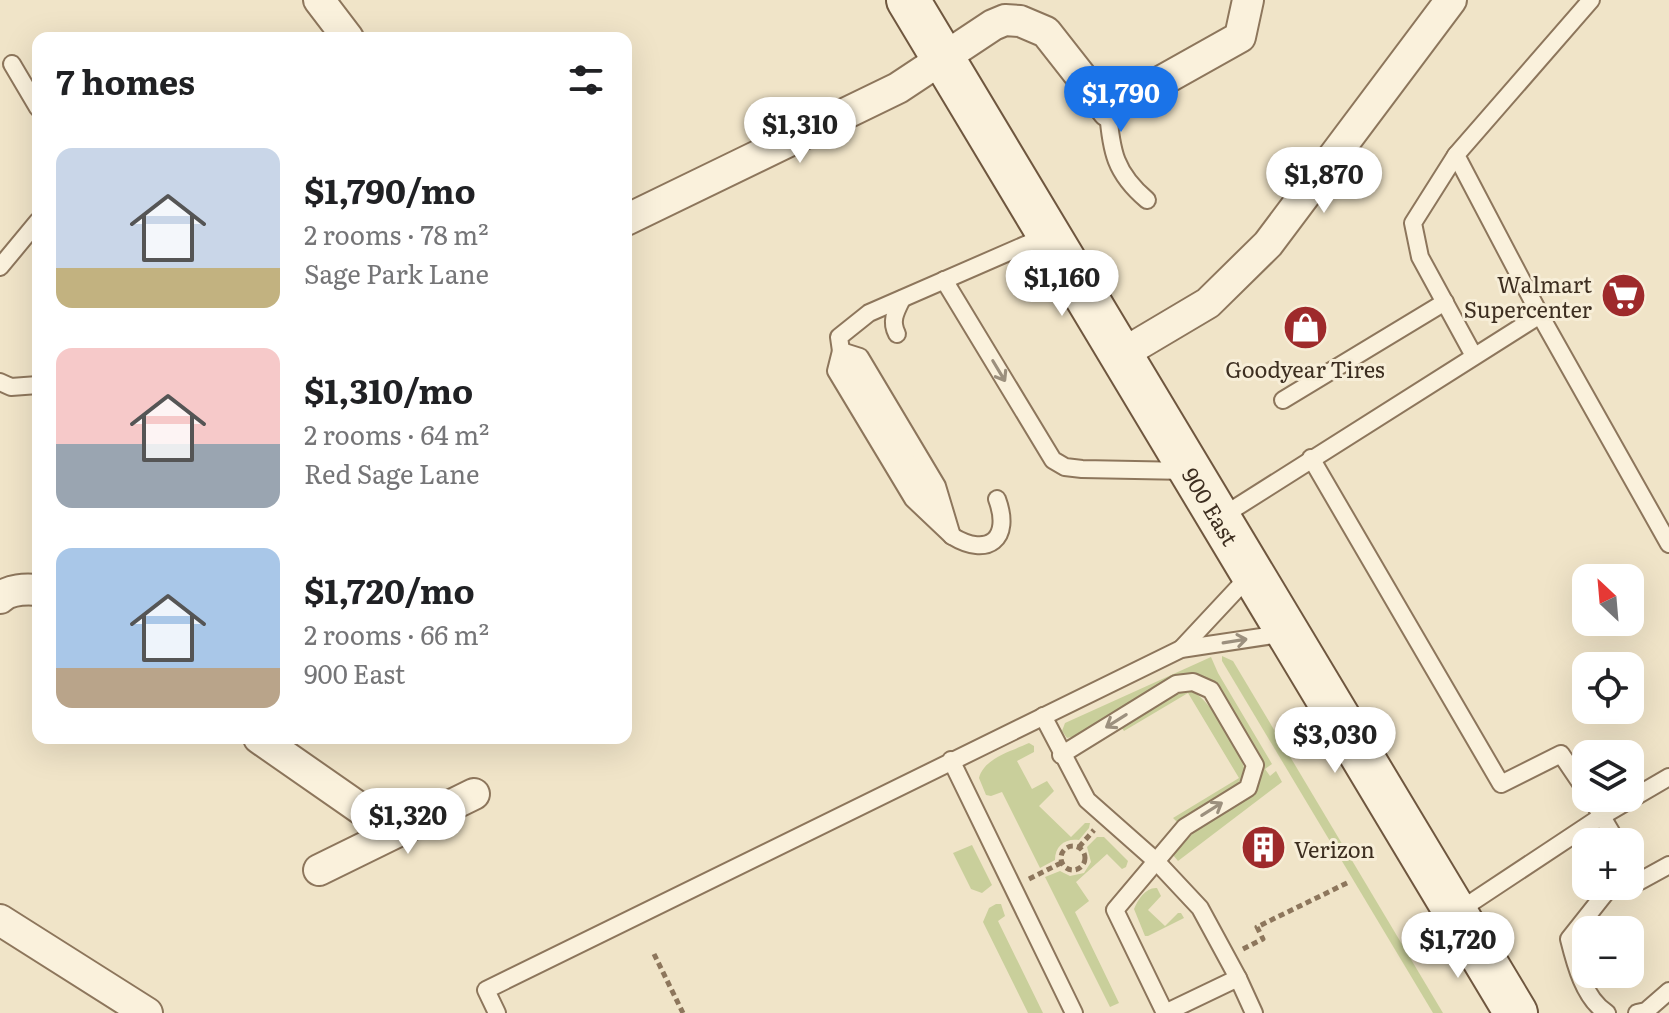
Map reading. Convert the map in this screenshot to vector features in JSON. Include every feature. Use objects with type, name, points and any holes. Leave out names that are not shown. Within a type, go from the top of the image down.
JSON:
[{"type":"main road","name":"900 East","points":[[908,0],[1516,1013]]},
{"type":"street","points":[[319,0],[343,32]]},
{"type":"street","points":[[632,217],[898,88],[1005,20],[1020,21],[1046,32],[1108,111],[1240,37],[1248,0]]},
{"type":"street","points":[[1122,354],[1208,303],[1268,244],[1451,0]]},
{"type":"street","points":[[0,598],[5,594],[32,590]]},
{"type":"street","points":[[268,744],[394,832]]},
{"type":"street","points":[[319,870],[474,794]]},
{"type":"street","points":[[0,920],[147,1013]]},
{"type":"lane","points":[[1474,356],[1420,257],[1413,223],[1456,155],[1591,0]]},
{"type":"lane","points":[[12,64],[32,98]]},
{"type":"lane","points":[[1108,111],[1112,146],[1123,176],[1147,200]]},
{"type":"lane","points":[[1456,155],[1540,315],[1669,544]]},
{"type":"lane","points":[[0,267],[32,228]]},
{"type":"lane","points":[[997,499],[1003,526],[998,537],[988,545],[975,545],[952,536],[841,351],[839,337],[869,313],[1050,234]]},
{"type":"lane","points":[[944,280],[1053,460],[1065,467],[1082,469],[1192,471]]},
{"type":"lane","points":[[897,334],[893,327],[894,314],[902,299]]},
{"type":"lane","points":[[1283,400],[1445,302]]},
{"type":"lane","points":[[1220,518],[1540,315]]},
{"type":"lane","points":[[0,382],[11,387],[32,385]]},
{"type":"lane","points":[[1311,458],[1501,784],[1561,754],[1572,770]]},
{"type":"lane","points":[[1181,649],[1252,573]]},
{"type":"lane","points":[[497,1013],[486,990],[1181,649],[1288,633]]},
{"type":"lane","points":[[1061,755],[1176,684],[1193,682],[1211,690],[1255,765],[1248,788],[1185,827],[1115,910],[1165,1013],[1238,978]]},
{"type":"lane","points":[[1043,716],[1087,800],[1156,861],[1200,908],[1254,1013]]},
{"type":"lane","points":[[951,760],[1074,1013]]},
{"type":"lane","points":[[1456,913],[1602,816],[1669,777]]},
{"type":"lane","points":[[1600,812],[1609,828]]},
{"type":"lane","points":[[1644,879],[1669,865]]},
{"type":"lane","points":[[1600,900],[1569,939],[1587,990],[1607,1013]]},
{"type":"lane","points":[[1637,1013],[1646,1011],[1669,991]]},
{"type":"path","points":[[1079,847],[1095,829]]},
{"type":"path","points":[[1067,846],[1079,847],[1086,857],[1079,869],[1066,868],[1061,863],[1062,851],[1067,846]]},
{"type":"path","points":[[1028,879],[1061,863]]},
{"type":"path","points":[[1239,951],[1263,939],[1257,927],[1349,882]]},
{"type":"path","points":[[654,954],[683,1013]]},
{"type":"green space","points":[[1222,656],[1233,661],[1443,1013],[1433,1013],[1222,661]]},
{"type":"green space","points":[[1211,657],[1272,764],[1265,769],[1270,776],[1276,771],[1282,782],[1178,861],[1173,855],[1197,829],[1256,786],[1261,769],[1239,719],[1218,689],[1204,679],[1188,675],[1170,678],[1076,736],[1067,738],[1062,731],[1065,723]]},
{"type":"green space","points":[[1189,690],[1205,702],[1222,724],[1244,768],[1243,777],[1236,785],[1177,822],[1173,818],[1239,778],[1188,693],[1124,731],[1121,727]]},
{"type":"green space","points":[[1029,743],[1034,746],[1034,752],[1017,761],[1032,789],[1047,781],[1054,791],[1039,806],[1071,837],[1085,823],[1090,823],[1079,840],[1062,844],[1055,860],[1040,868],[1002,792],[986,795],[979,778],[993,760]]},
{"type":"green space","points":[[1097,837],[1104,837],[1128,861],[1122,869],[1107,854],[1076,882],[1089,901],[1075,912],[1119,1003],[1110,1007],[1045,877],[1060,871],[1070,876],[1084,873],[1091,862],[1087,847]]},
{"type":"green space","points":[[972,845],[992,885],[982,893],[971,889],[953,853]]},
{"type":"green space","points":[[1157,888],[1161,896],[1148,910],[1165,926],[1178,913],[1184,918],[1145,936],[1134,909],[1146,892]]},
{"type":"green space","points":[[1001,904],[1005,916],[998,921],[1043,1013],[1028,1013],[983,922],[989,908]]},
{"type":"place","name":"Walmart Supercenter","points":[[1623,296]]},
{"type":"place","name":"Goodyear Tires","points":[[1305,327]]},
{"type":"place","name":"Verizon","points":[[1263,848]]}]
